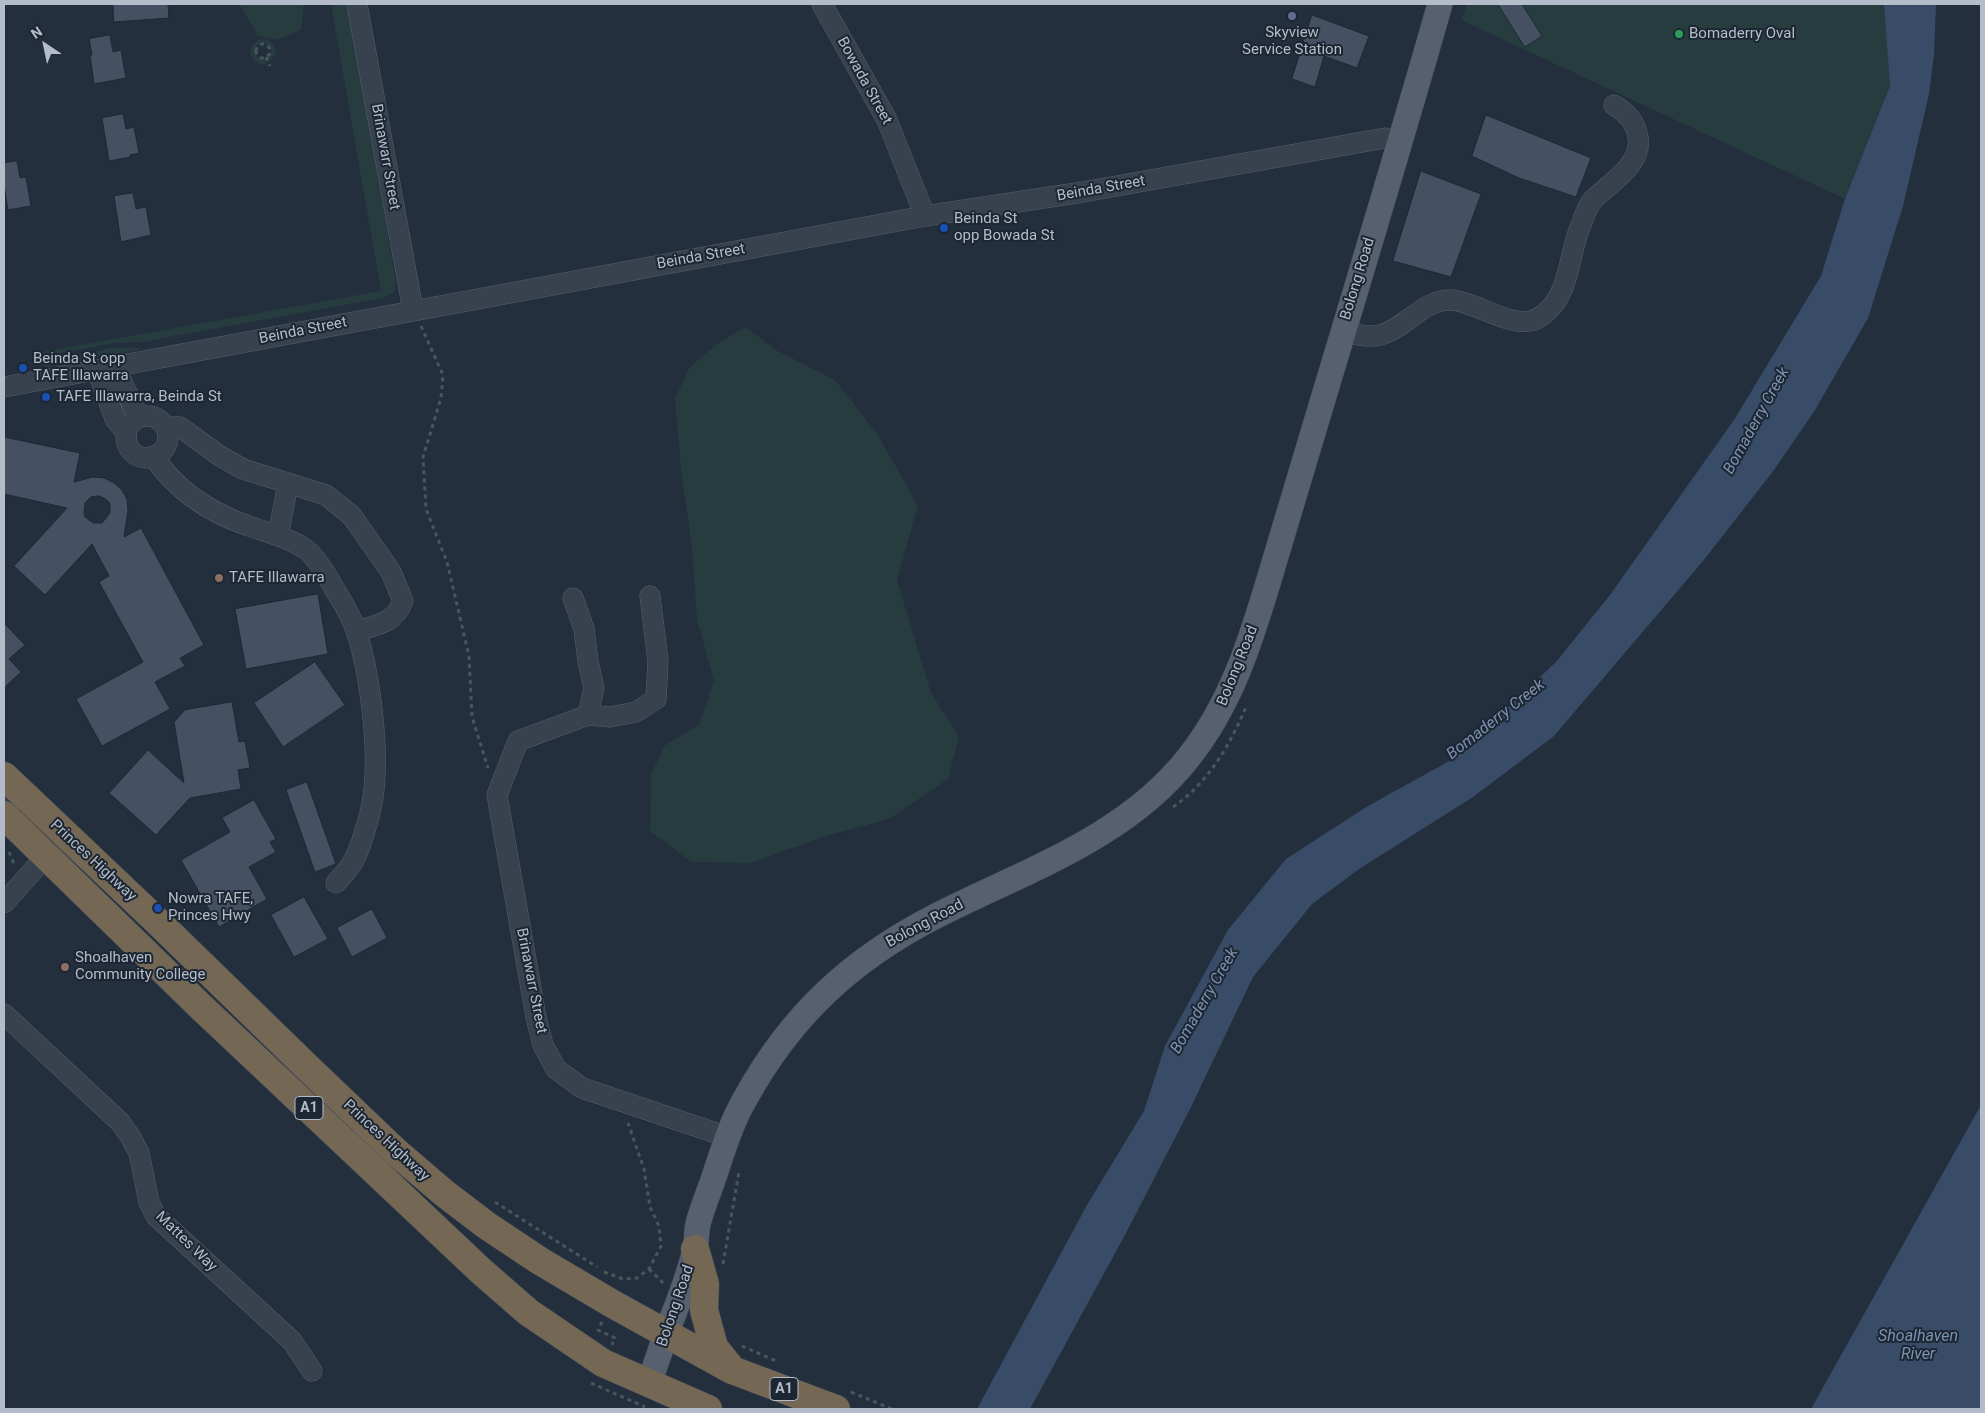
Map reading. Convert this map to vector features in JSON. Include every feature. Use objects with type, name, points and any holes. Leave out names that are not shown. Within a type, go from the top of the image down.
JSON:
[{"type":"highway","name":"Princes Highway","points":[[4,776],[395,1151],[444,1193],[486,1225],[540,1262],[660,1329],[840,1399]]},
{"type":"highway","name":"Princes Highway","points":[[4,815],[200,1006],[501,1289],[598,1374],[640,1380],[708,1409]]},
{"type":"highway","points":[[696,1238],[705,1284],[704,1310],[714,1347],[736,1358]]},
{"type":"main road","name":"Bolong Road","points":[[640,1380],[696,1238],[728,1137],[744,1100],[795,1024],[857,964],[884,945],[934,917],[1092,840],[1131,814],[1186,762],[1204,738],[1228,697],[1252,637],[1342,331],[1401,142],[1440,4]]},
{"type":"street","name":"Brinawarr Street","points":[[357,4],[413,310]]},
{"type":"street","name":"Bowada Street","points":[[822,4],[887,120],[925,216]]},
{"type":"street","points":[[1342,331],[1356,335],[1380,335],[1430,305],[1450,300],[1498,316],[1520,321],[1535,320],[1554,306],[1568,273],[1579,228],[1590,203],[1633,161],[1640,146],[1636,126],[1626,113],[1614,105]]},
{"type":"street","name":"Beinda Street","points":[[4,387],[925,216],[1083,192],[1385,138],[1401,142]]},
{"type":"street","points":[[106,369],[141,417]]},
{"type":"street","points":[[106,369],[114,419],[126,432]]},
{"type":"street","points":[[141,417],[155,418],[165,427],[167,434],[164,448],[153,456],[145,457],[132,452],[126,439],[126,432],[132,422],[141,417]]},
{"type":"street","points":[[165,427],[180,427],[220,456],[243,469],[326,495],[352,516],[391,572],[403,601],[399,612],[389,619],[376,626],[356,631]]},
{"type":"street","points":[[153,456],[163,472],[199,504],[233,521],[291,541],[308,552],[325,572],[353,623],[362,649],[370,697],[376,752],[374,798],[361,842],[352,864],[336,883]]},
{"type":"street","points":[[278,536],[288,484]]},
{"type":"street","points":[[497,795],[518,741],[588,715],[610,717],[636,712],[656,699],[658,662],[650,596]]},
{"type":"street","points":[[574,598],[584,630],[594,688],[588,715]]},
{"type":"street","points":[[4,793],[24,812],[40,832],[45,844],[46,856],[4,903]]},
{"type":"street","name":"Brinawarr Street","points":[[497,795],[536,1018],[543,1045],[556,1069],[582,1088],[728,1137]]},
{"type":"street","name":"Mattes Way","points":[[4,1014],[120,1122],[139,1153],[149,1202],[156,1216],[292,1341],[312,1371]]},
{"type":"path","points":[[263,44],[269,48],[270,52],[266,57],[261,58],[256,51],[263,44]]},
{"type":"path","points":[[266,57],[270,66]]},
{"type":"path","points":[[413,310],[443,375],[441,398],[423,456],[426,509],[446,562],[469,656],[472,717],[497,795]]},
{"type":"path","points":[[1167,810],[1188,796],[1215,764],[1238,727],[1249,700]]},
{"type":"path","points":[[6,845],[15,868]]},
{"type":"path","points":[[489,1199],[604,1272],[623,1278],[637,1278],[649,1268],[661,1246],[659,1226],[650,1207],[644,1169],[629,1130],[626,1102]]},
{"type":"path","points":[[722,1272],[725,1245],[741,1163]]},
{"type":"path","points":[[598,1374],[615,1338],[598,1330],[623,1278]]},
{"type":"path","points":[[736,1358],[783,1364]]},
{"type":"path","points":[[840,1399],[892,1409]]},
{"type":"green space","points":[[239,4],[304,4],[301,30],[276,40],[258,36]]},
{"type":"green space","points":[[331,4],[347,4],[374,150],[396,285],[395,292],[382,298],[142,342],[113,343],[36,358],[36,353],[381,291]]},
{"type":"green space","points":[[1467,4],[1884,4],[1890,86],[1845,199],[1461,20]]},
{"type":"green space","points":[[263,39],[272,43],[276,53],[270,62],[268,57],[271,52],[270,46],[265,43],[257,45],[255,54],[259,58],[266,59],[267,64],[256,62],[251,54],[253,45]]},
{"type":"green space","points":[[746,327],[776,350],[835,380],[878,435],[918,506],[897,580],[931,693],[959,736],[948,779],[889,819],[829,835],[750,863],[691,862],[650,831],[651,775],[664,746],[699,725],[714,681],[697,619],[692,547],[681,469],[675,398],[690,367],[721,341]]},
{"type":"green space","points":[[111,348],[140,348],[140,350],[45,367],[44,364]]},
{"type":"water","name":"Bomaderry Creek","points":[[1884,4],[1936,4],[1934,55],[1929,94],[1903,206],[1868,318],[1815,410],[1774,470],[1703,561],[1554,736],[1473,797],[1359,869],[1312,904],[1253,977],[1191,1107],[1126,1233],[1030,1409],[977,1409],[1087,1205],[1144,1111],[1165,1046],[1228,930],[1286,859],[1368,806],[1453,759],[1556,662],[1610,595],[1734,420],[1821,276],[1845,199],[1890,86]]},
{"type":"water","name":"Shoalhaven River","points":[[1981,1105],[1981,1409],[1811,1409]]},
{"type":"building","points":[[113,4],[168,4],[169,18],[114,22]]},
{"type":"building","points":[[1498,4],[1522,4],[1542,36],[1525,47]]},
{"type":"building","points":[[1312,15],[1369,36],[1357,68],[1324,56],[1315,87],[1292,79]]},
{"type":"building","points":[[110,35],[113,52],[121,50],[126,78],[94,84],[89,39]]},
{"type":"building","points":[[123,114],[126,129],[134,127],[139,153],[130,155],[130,157],[109,161],[102,118]]},
{"type":"building","points":[[1486,115],[1591,158],[1576,197],[1519,178],[1472,156]]},
{"type":"building","points":[[17,161],[20,178],[26,177],[31,206],[8,210],[4,185],[4,163]]},
{"type":"building","points":[[1421,171],[1481,194],[1451,277],[1393,261]]},
{"type":"building","points":[[133,193],[136,209],[146,207],[151,235],[121,242],[114,196]]},
{"type":"building","points":[[4,437],[80,453],[74,482],[93,477],[104,478],[122,490],[127,499],[128,510],[124,537],[141,528],[204,645],[180,658],[185,666],[155,682],[170,709],[102,746],[76,699],[143,662],[99,582],[109,576],[92,544],[45,595],[14,566],[67,508],[4,494]],"holes":[[[100,496],[108,501],[110,513],[102,523],[93,523],[85,517],[85,503],[91,497]]]},
{"type":"building","points":[[318,594],[328,654],[246,669],[235,609]]},
{"type":"building","points":[[4,623],[25,645],[9,659],[21,672],[4,688]]},
{"type":"building","points":[[315,662],[345,705],[283,747],[254,703]]},
{"type":"building","points":[[232,702],[239,742],[245,741],[250,768],[238,770],[241,789],[190,798],[156,835],[109,793],[148,750],[184,783],[174,722],[185,710]]},
{"type":"building","points":[[307,782],[336,864],[315,872],[286,790]]},
{"type":"building","points":[[254,800],[276,839],[270,842],[276,852],[249,867],[267,899],[219,927],[181,860],[230,832],[222,818]]},
{"type":"building","points":[[304,897],[328,939],[294,957],[271,915]]},
{"type":"building","points":[[372,909],[387,938],[352,957],[337,928]]},
{"type":"place","name":"Skyview Service Station","points":[[1292,16]]},
{"type":"place","name":"Bomaderry Oval","points":[[1679,34]]},
{"type":"place","name":"Beinda St opp Bowada St","points":[[944,228]]},
{"type":"place","name":"Beinda St opp TAFE Illawarra","points":[[23,368]]},
{"type":"place","name":"TAFE Illawarra, Beinda St","points":[[46,397]]},
{"type":"place","name":"TAFE Illawarra","points":[[219,578]]},
{"type":"place","name":"Nowra TAFE, Princes Hwy","points":[[158,908]]},
{"type":"place","name":"Shoalhaven Community College","points":[[65,967]]}]
